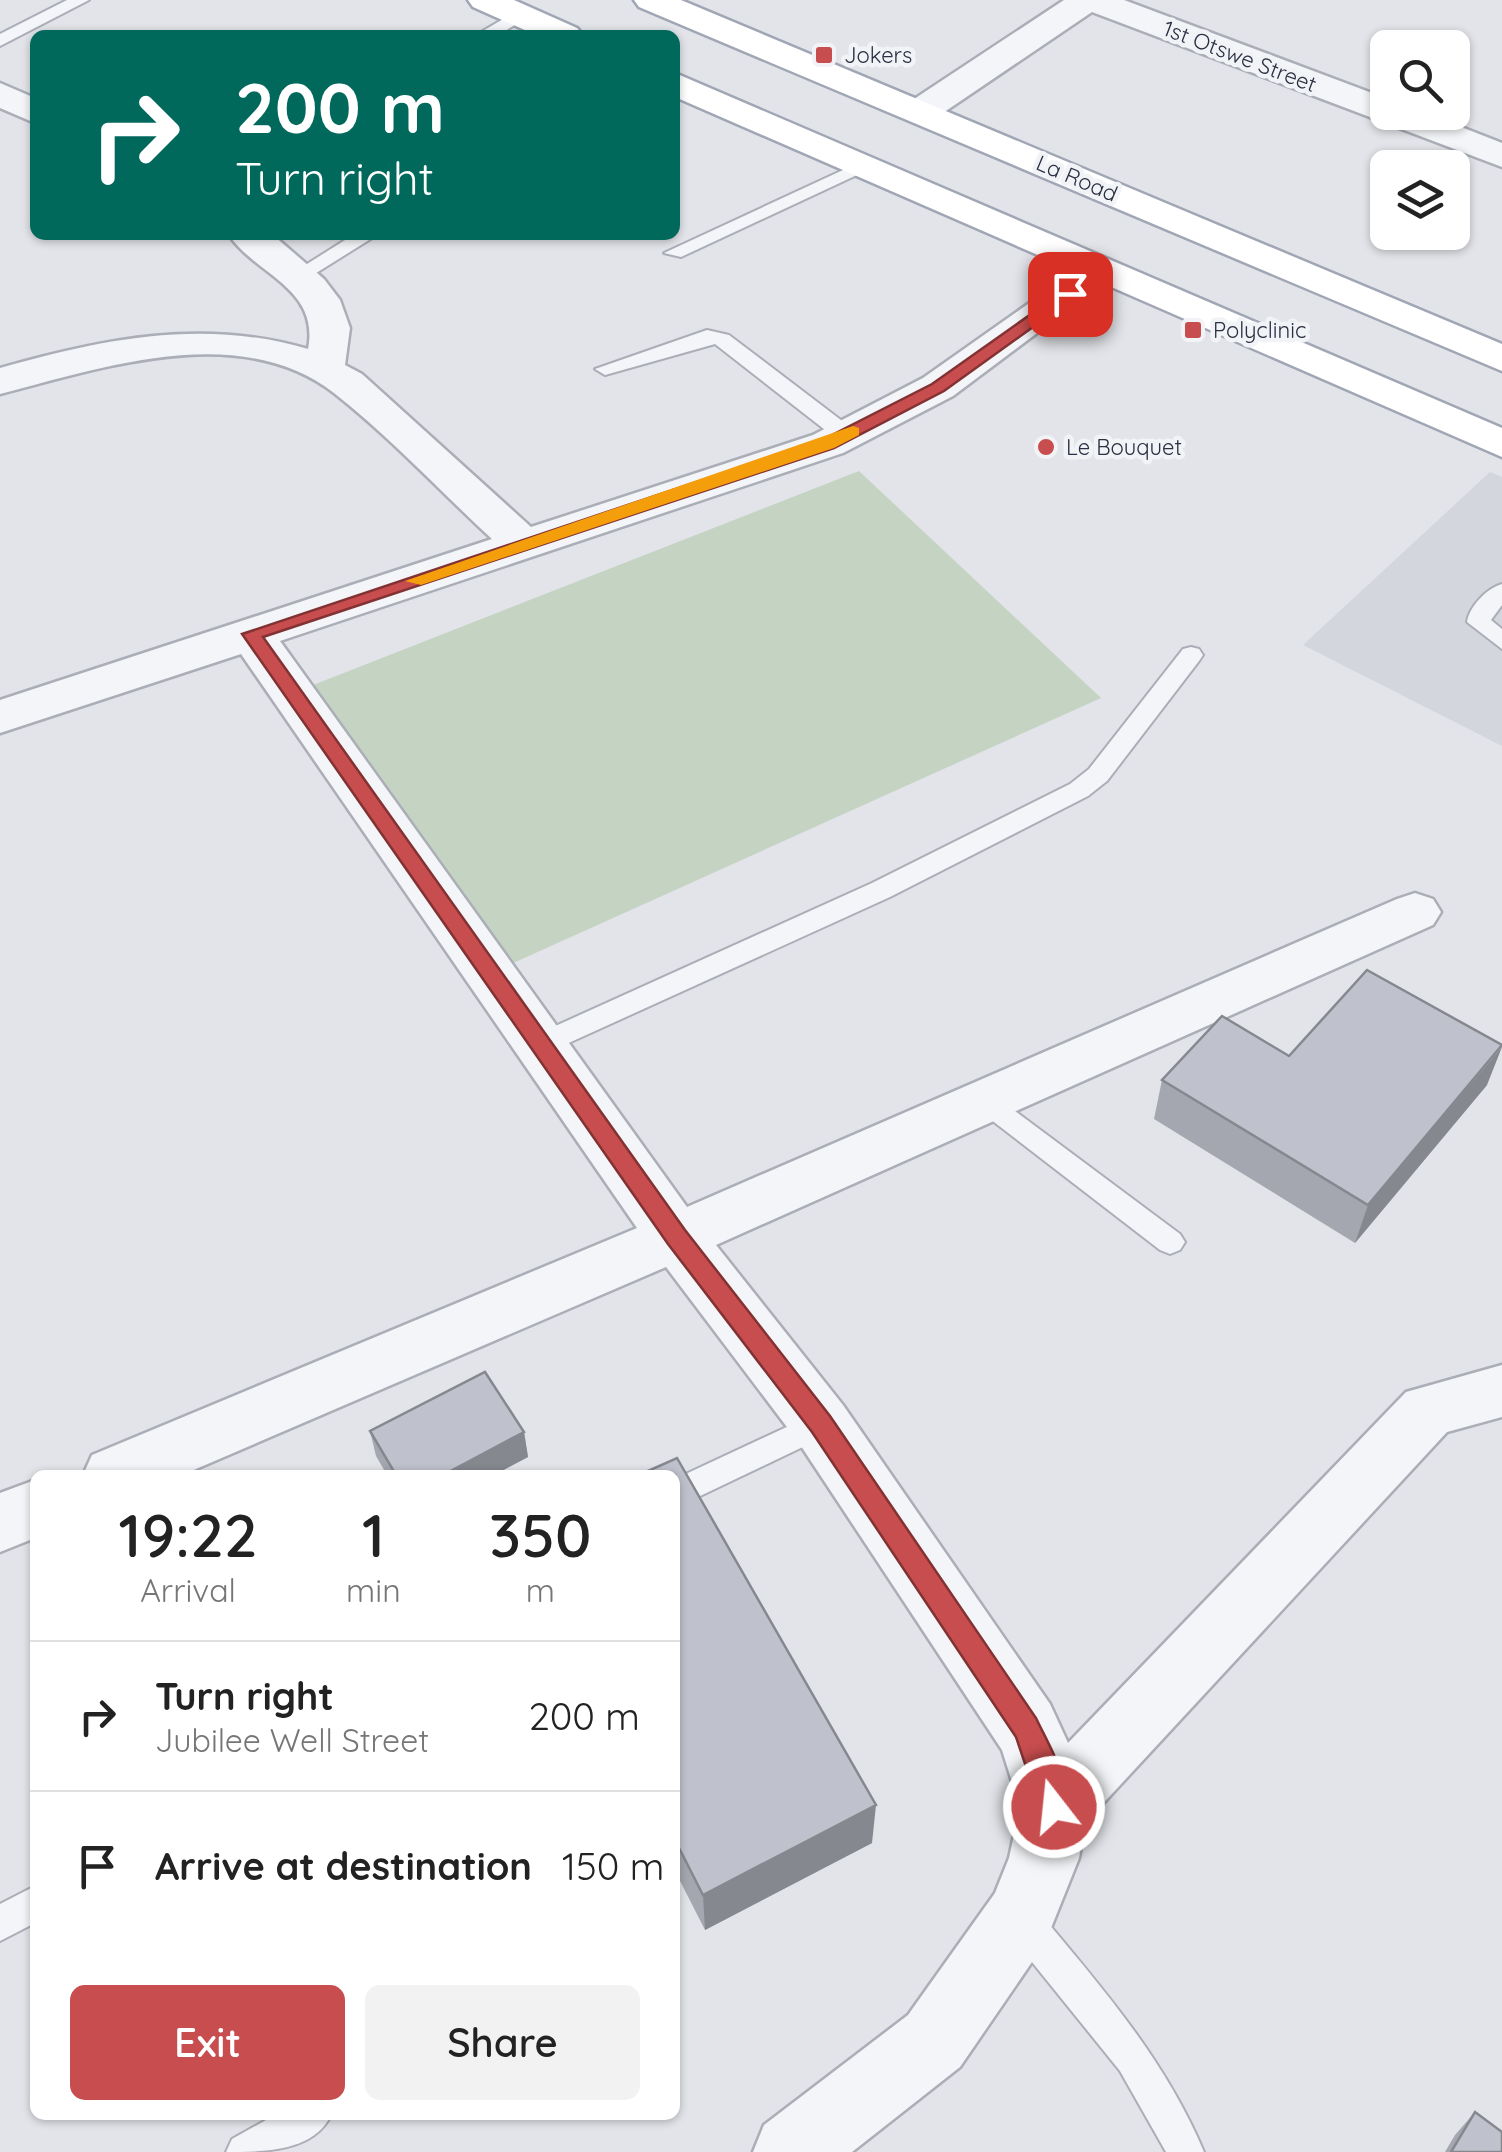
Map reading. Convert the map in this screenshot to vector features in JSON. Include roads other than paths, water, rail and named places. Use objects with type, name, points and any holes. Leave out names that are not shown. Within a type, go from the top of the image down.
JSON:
[{"type":"main road","points":[[484,0],[554,30]]},
{"type":"main road","name":"La Road","points":[[651,0],[1502,360]]},
{"type":"main road","points":[[680,86],[1502,444]]},
{"type":"street","points":[[921,111],[1089,0]]},
{"type":"street","name":"1st Otswe Street","points":[[1089,0],[1370,105]]},
{"type":"street","points":[[0,94],[30,109]]},
{"type":"street","name":"1st Otswe Street","points":[[1435,130],[1502,156]]},
{"type":"street","points":[[254,240],[298,276],[320,302],[330,328],[324,367]]},
{"type":"street","points":[[0,717],[846,435],[938,388],[1100,271]]},
{"type":"street","points":[[0,382],[85,356],[174,344],[280,351],[324,367],[525,544]]},
{"type":"street","points":[[251,634],[676,1237],[821,1424],[1026,1728],[1045,1769],[1054,1807],[1044,1858],[1020,1918],[934,2041],[791,2152]]},
{"type":"street","points":[[126,1470],[676,1237],[1415,912]]},
{"type":"street","points":[[1054,1807],[1428,1412],[1502,1392]]},
{"type":"street","points":[[0,1523],[30,1510]]},
{"type":"lane","points":[[0,41],[80,0]]},
{"type":"lane","points":[[495,30],[522,16]]},
{"type":"lane","points":[[674,252],[863,168]]},
{"type":"lane","points":[[298,276],[359,240]]},
{"type":"lane","points":[[605,368],[708,336],[722,338],[846,435]]},
{"type":"lane","points":[[1502,592],[1480,614],[1479,622],[1502,641]]},
{"type":"lane","points":[[541,1044],[881,890],[1079,790],[1098,775],[1191,654]]},
{"type":"lane","points":[[987,1101],[1170,1242]]},
{"type":"lane","points":[[680,1492],[821,1424]]},
{"type":"lane","points":[[0,1923],[30,1907]]},
{"type":"lane","points":[[1020,1918],[1117,2034],[1146,2077],[1185,2152]]},
{"type":"lane","points":[[245,2152],[303,2120]]},
{"type":"place","name":"Jokers","points":[[824,55]]},
{"type":"place","name":"Polyclinic","points":[[1193,330]]},
{"type":"place","name":"Le Bouquet","points":[[1046,447]]}]
